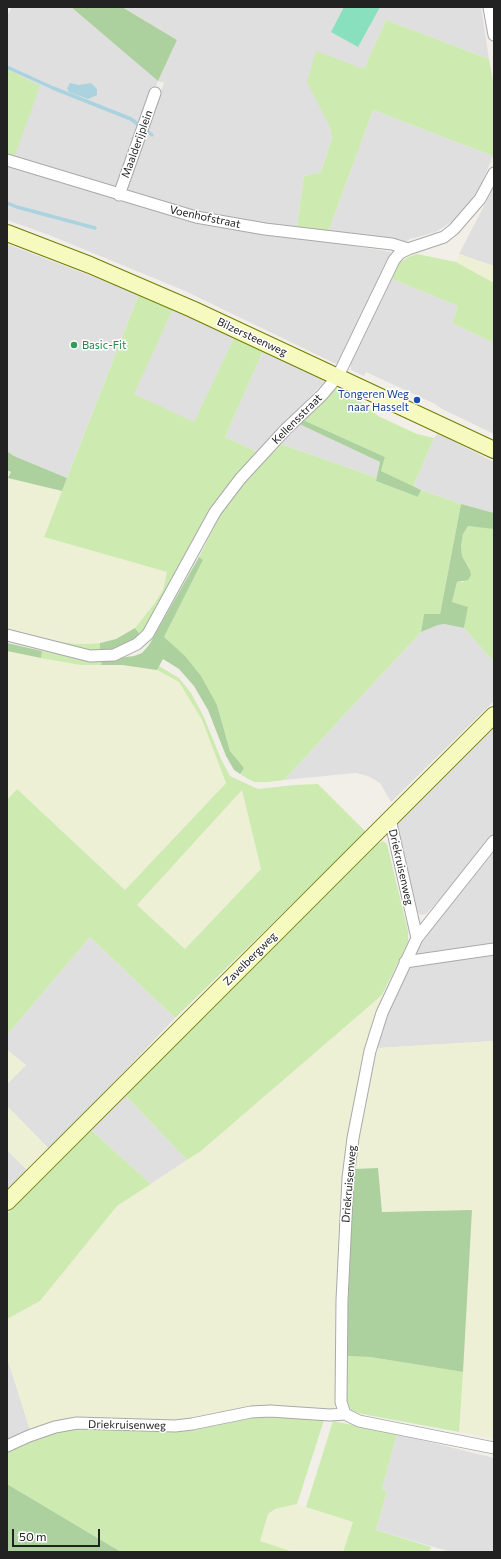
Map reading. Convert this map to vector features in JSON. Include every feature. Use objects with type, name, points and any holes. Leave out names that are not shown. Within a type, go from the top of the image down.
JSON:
[{"type":"main road","name":"Bilzersteenweg","points":[[7,233],[147,289],[338,376],[494,450]]},
{"type":"main road","name":"Zavelbergweg","points":[[7,1202],[494,715]]},
{"type":"street","points":[[489,7],[494,35]]},
{"type":"street","name":"Maalderijplein","points":[[119,195],[155,93]]},
{"type":"street","name":"Voenhofstraat","points":[[7,160],[196,217],[265,229],[392,244],[408,249]]},
{"type":"street","name":"Kellensstraat","points":[[7,635],[90,656],[114,655],[138,644],[148,634],[215,512],[240,479],[286,429],[322,395],[338,376],[394,260],[400,253],[444,237],[454,229],[480,198],[494,173]]},
{"type":"street","name":"Driekruisenweg","points":[[390,819],[417,938]]},
{"type":"street","name":"Driekruisenweg","points":[[345,1414],[341,1402],[342,1300],[350,1165],[353,1138],[370,1051],[382,1013],[417,938],[494,841]]},
{"type":"street","points":[[405,962],[494,949]]},
{"type":"street","name":"Driekruisenweg","points":[[7,1446],[29,1436],[55,1427],[77,1423],[175,1426],[251,1412],[270,1411],[330,1415],[345,1414],[359,1421],[494,1448]]},
{"type":"shaded area","points":[[12,7],[71,7],[158,81],[118,188],[14,158],[7,69],[7,16]]},
{"type":"shaded area","points":[[122,7],[481,7],[489,59],[386,20],[364,69],[330,127],[332,138],[321,172],[304,176],[297,227],[210,216],[123,190],[164,83],[158,81],[177,40]]},
{"type":"shaded area","points":[[373,110],[493,156],[479,190],[457,218],[436,232],[410,239],[406,242],[328,232]]},
{"type":"shaded area","points":[[7,166],[188,220],[391,252],[342,357],[336,364],[183,290],[49,235],[7,220]]},
{"type":"shaded area","points":[[494,187],[494,266],[459,254]]},
{"type":"shaded area","points":[[7,244],[139,294],[67,478],[14,456],[7,451]]},
{"type":"shaded area","points":[[390,278],[458,306],[452,323],[494,343],[494,434],[442,409],[435,404],[366,372],[364,376],[351,370],[351,364],[356,349]]},
{"type":"shaded area","points":[[173,309],[234,338],[194,423],[133,394]]},
{"type":"shaded area","points":[[263,351],[325,381],[257,452],[225,437]]},
{"type":"shaded area","points":[[297,423],[380,462],[377,478],[281,444]]},
{"type":"shaded area","points":[[438,433],[494,462],[494,513],[461,504],[413,487],[434,438]]},
{"type":"shaded area","points":[[444,624],[464,628],[494,662],[494,701],[391,802],[380,783],[368,776],[356,773],[284,780],[421,632]]},
{"type":"shaded area","points":[[494,724],[494,835],[439,900],[426,914],[421,915],[416,911],[395,829],[397,822]]},
{"type":"shaded area","points":[[494,852],[494,1041],[378,1048],[382,1030],[392,1004],[418,948],[436,923]]},
{"type":"shaded area","points":[[90,937],[175,1018],[50,1150],[7,1106],[7,1084],[26,1065],[7,1050],[7,1035]]},
{"type":"shaded area","points":[[125,1095],[187,1160],[151,1184],[91,1130]]},
{"type":"shaded area","points":[[7,1150],[29,1172],[7,1194]]},
{"type":"shaded area","points":[[7,1357],[30,1430],[7,1439]]},
{"type":"shaded area","points":[[397,1434],[494,1458],[494,1547],[492,1552],[451,1552],[376,1530],[387,1491],[382,1489]]},
{"type":"green space","points":[[71,7],[122,7],[177,40],[158,81]]},
{"type":"green space","points":[[344,7],[380,7],[358,47],[331,32]]},
{"type":"green space","points":[[386,20],[489,59],[494,87],[493,156],[373,110],[328,232],[297,227],[304,176],[321,172],[332,138],[330,127],[307,82],[316,51],[364,69]]},
{"type":"green space","points":[[7,69],[40,86],[14,158],[7,156]]},
{"type":"green space","points":[[417,254],[456,262],[494,283],[494,343],[452,323],[458,306],[390,278],[397,265],[408,257]]},
{"type":"green space","points":[[459,254],[494,266],[494,283],[456,262]]},
{"type":"green space","points":[[139,294],[173,309],[134,394],[194,422],[234,338],[263,351],[225,437],[257,452],[221,496],[199,529],[178,572],[141,636],[135,628],[163,590],[167,572],[44,537]]},
{"type":"green space","points":[[334,387],[355,397],[378,416],[417,434],[434,438],[413,487],[381,471],[385,457],[301,419]]},
{"type":"green space","points":[[301,419],[385,457],[381,471],[421,490],[418,497],[376,481],[380,462],[297,423]]},
{"type":"green space","points":[[281,444],[377,478],[376,481],[418,497],[421,490],[461,504],[440,614],[424,614],[421,632],[284,780],[255,782],[240,774],[243,768],[230,751],[217,705],[164,637],[203,560],[199,557],[225,506],[235,492]]},
{"type":"green space","points":[[7,451],[14,456],[67,478],[62,491],[8,478],[11,472],[7,470]]},
{"type":"green space","points":[[7,470],[11,472],[9,478],[62,491],[44,537],[167,572],[163,590],[135,628],[116,639],[89,644],[75,644],[44,639],[7,630]]},
{"type":"green space","points":[[461,504],[494,513],[494,529],[468,526],[463,534],[461,546],[462,556],[470,570],[471,575],[468,580],[457,582],[452,602],[468,607],[464,628],[444,624],[421,632],[424,614],[440,614]]},
{"type":"green space","points":[[467,526],[494,528],[494,662],[464,628],[467,607],[452,602],[457,582],[463,582],[470,569],[462,556],[461,546],[463,534]]},
{"type":"green space","points":[[199,557],[203,560],[164,637],[185,656],[201,676],[217,705],[230,751],[244,768],[240,774],[234,770],[226,756],[208,710],[194,686],[179,669],[163,659],[157,670],[122,665],[101,665],[102,660],[134,656],[142,653],[149,645]]},
{"type":"green space","points":[[135,628],[141,636],[122,648],[100,654],[100,643],[116,639]]},
{"type":"green space","points":[[44,639],[75,644],[100,643],[100,654]]},
{"type":"green space","points":[[7,643],[42,651],[41,658],[7,651]]},
{"type":"green space","points":[[7,651],[80,665],[122,665],[157,670],[179,682],[202,720],[226,783],[125,890],[17,789],[7,800]]},
{"type":"green space","points":[[42,651],[102,660],[101,665],[80,665],[41,658]]},
{"type":"green space","points":[[159,666],[179,678],[191,693],[203,715],[221,759],[230,776],[258,789],[318,784],[366,832],[175,1018],[90,937],[7,1035],[7,800],[17,789],[125,890],[226,783],[202,720],[179,682],[157,670]],"holes":[[[242,790],[261,869],[185,949],[137,905]]]},
{"type":"green space","points":[[242,790],[261,869],[185,949],[137,905]]},
{"type":"green space","points":[[383,841],[387,844],[408,931],[408,942],[382,995],[201,1151],[187,1160],[125,1095],[378,844]]},
{"type":"green space","points":[[382,995],[372,1025],[347,1138],[338,1252],[336,1408],[333,1412],[283,1406],[246,1409],[187,1421],[142,1421],[30,1430],[7,1357],[7,1319],[40,1301],[117,1206],[201,1151]]},
{"type":"green space","points":[[494,1041],[494,1439],[459,1432],[472,1211],[382,1212],[378,1168],[354,1169],[366,1093],[378,1048]]},
{"type":"green space","points":[[7,1050],[26,1065],[7,1084]]},
{"type":"green space","points":[[7,1106],[50,1150],[29,1172],[7,1150]]},
{"type":"green space","points":[[91,1130],[151,1184],[117,1206],[40,1301],[7,1319],[7,1214]]},
{"type":"green space","points":[[378,1168],[382,1212],[472,1210],[463,1372],[370,1357],[347,1356],[350,1203],[354,1169]]},
{"type":"green space","points":[[347,1356],[370,1357],[463,1372],[459,1432],[362,1414],[351,1410],[347,1401]]},
{"type":"green space","points":[[288,1415],[324,1420],[297,1504],[275,1509],[268,1514],[260,1541],[293,1552],[121,1552],[7,1484],[7,1451],[60,1430],[117,1428],[189,1431],[258,1417]]},
{"type":"green space","points":[[333,1421],[397,1434],[382,1489],[387,1491],[376,1530],[431,1547],[429,1552],[343,1552],[353,1522],[306,1507]]},
{"type":"green space","points":[[7,1484],[121,1552],[7,1552]]},
{"type":"green space","points":[[297,1504],[353,1522],[343,1552],[293,1552],[259,1541],[268,1514],[275,1509]]},
{"type":"water","points":[[70,83],[79,85],[91,83],[97,89],[97,95],[88,99],[69,92],[67,88]]},
{"type":"waterway","points":[[7,67],[53,88],[131,119],[140,126]]},
{"type":"waterway","points":[[147,131],[152,135]]},
{"type":"waterway","points":[[7,203],[95,228]]},
{"type":"place","name":"Basic-Fit","points":[[74,345]]},
{"type":"place","name":"Tongeren Weg naar Hasselt","points":[[417,400]]}]
